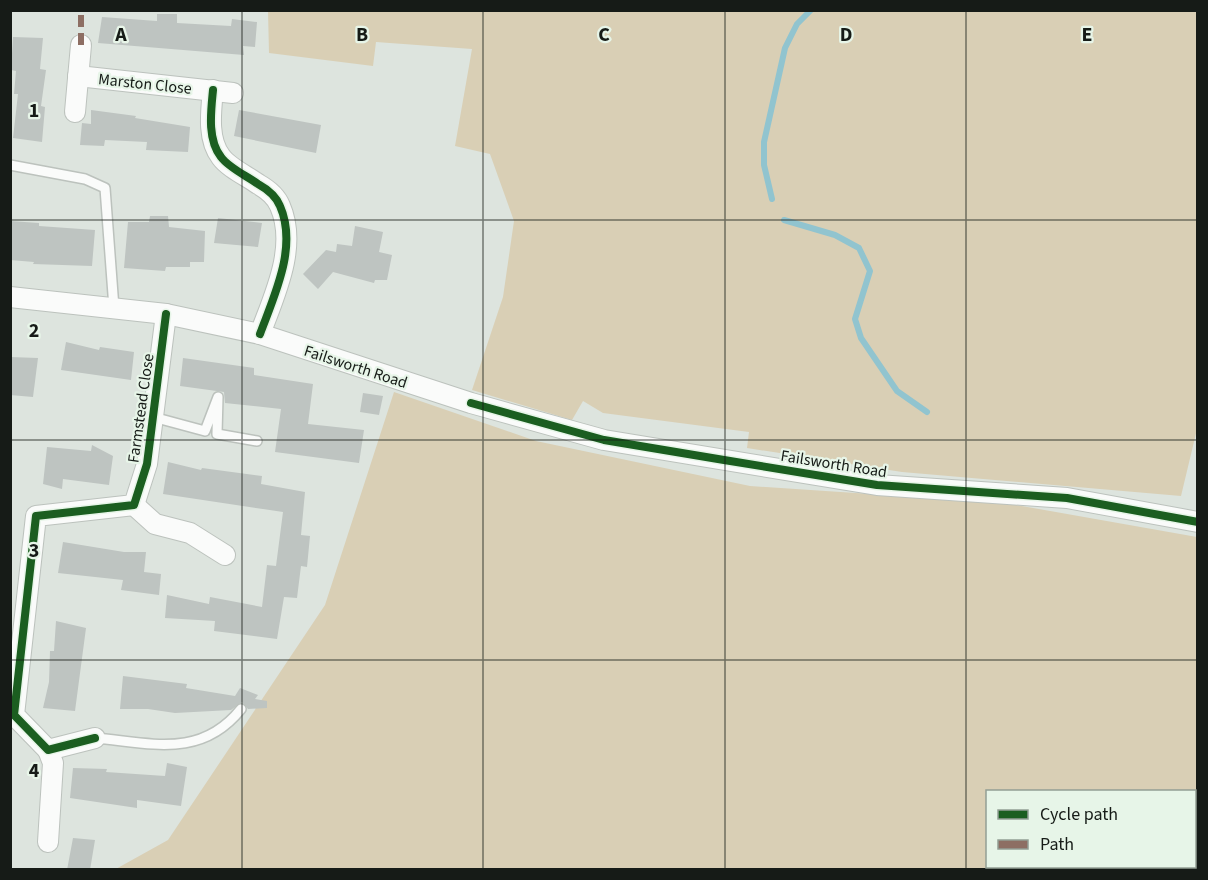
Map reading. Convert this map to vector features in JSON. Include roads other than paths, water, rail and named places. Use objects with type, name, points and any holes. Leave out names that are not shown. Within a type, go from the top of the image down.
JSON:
[{"type":"street","points":[[75,112],[81,45]]},
{"type":"street","name":"Marston Close","points":[[78,76],[233,93]]},
{"type":"street","name":"Marston Close","points":[[213,90],[211,124],[221,158],[268,190],[280,204],[285,220],[286,240],[281,273],[260,334]]},
{"type":"street","name":"Failsworth Road","points":[[10,297],[166,314],[260,334],[471,404],[604,440],[877,484],[1067,498],[1197,522]]},
{"type":"street","name":"Farmstead Close","points":[[134,505],[147,464],[166,314]]},
{"type":"street","points":[[48,842],[53,763],[48,750],[14,715],[36,516],[134,505],[155,524],[190,533],[225,555]]},
{"type":"street","points":[[48,750],[95,738]]},
{"type":"lane","points":[[10,165],[85,179],[105,188],[114,308]]},
{"type":"lane","points":[[153,417],[205,431],[218,397],[217,434],[257,441]]},
{"type":"lane","points":[[95,738],[155,744],[187,743],[209,738],[227,726],[241,709]]},
{"type":"waterway","points":[[772,199],[764,165],[764,142],[785,48],[797,24],[811,10]]},
{"type":"waterway","points":[[784,220],[835,235],[859,248],[870,271],[855,319],[861,338],[897,391],[927,412]]}]
